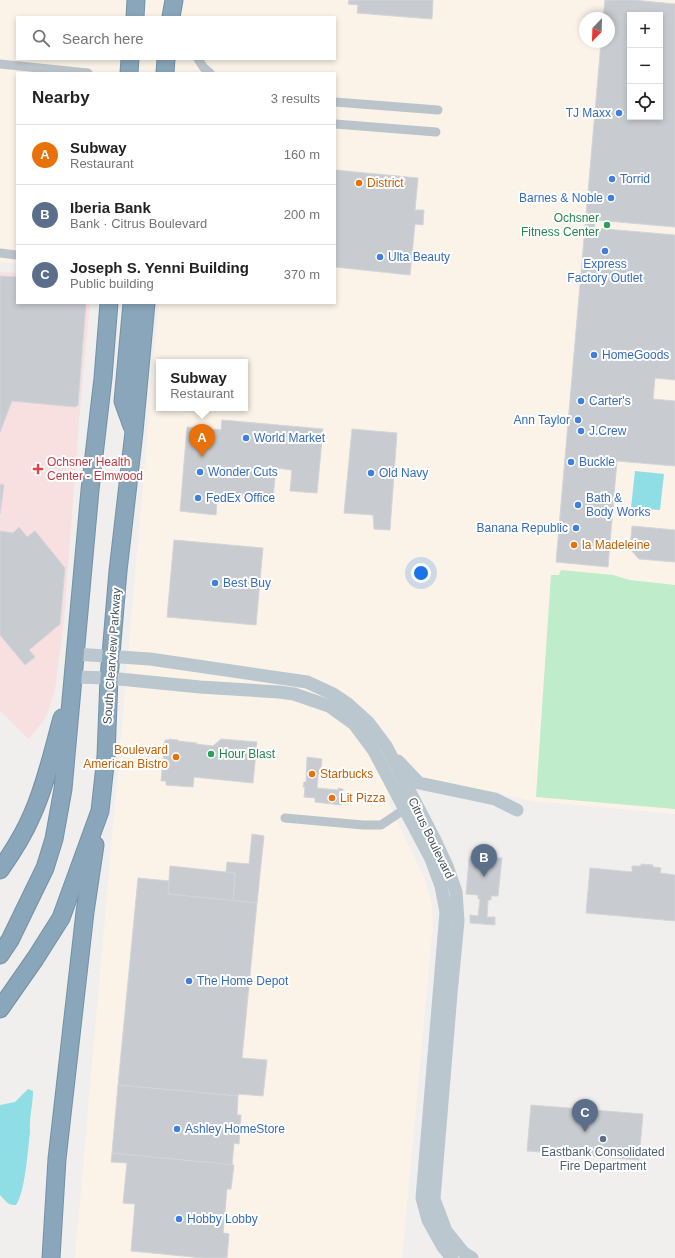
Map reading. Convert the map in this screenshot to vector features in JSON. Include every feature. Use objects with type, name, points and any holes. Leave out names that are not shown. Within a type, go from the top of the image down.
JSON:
[{"type":"highway","points":[[134,16],[136,0]]},
{"type":"highway","points":[[171,16],[174,0]]},
{"type":"highway","points":[[129,72],[130,60]]},
{"type":"highway","points":[[165,72],[166,60]]},
{"type":"highway","points":[[0,955],[10,940],[45,868],[54,839],[64,789],[90,490],[110,304]]},
{"type":"highway","points":[[132,304],[123,401],[134,432]]},
{"type":"highway","name":"South Clearview Parkway","points":[[0,1009],[35,959],[60,918],[100,811],[106,756],[109,678],[118,571],[134,432],[146,304]]},
{"type":"highway","points":[[0,870],[13,852],[35,808],[73,677]]},
{"type":"highway","points":[[51,1258],[58,1151],[85,912],[100,811]]},
{"type":"street","points":[[199,60],[209,72]]},
{"type":"street","points":[[0,64],[78,72]]},
{"type":"street","points":[[336,102],[438,110]]},
{"type":"street","points":[[336,124],[436,132]]},
{"type":"street","points":[[0,253],[16,255]]},
{"type":"street","name":"Citrus Boulevard","points":[[76,654],[150,659],[307,682],[333,694],[348,704],[368,722],[386,746],[434,838],[447,866],[456,892],[458,921],[434,1199],[446,1231],[464,1252],[472,1258]]},
{"type":"street","name":"Citrus Boulevard","points":[[73,677],[109,678],[294,694],[329,706],[354,724],[374,751],[431,859],[441,886],[446,912],[422,1198],[428,1220],[443,1247],[452,1258]]},
{"type":"street","points":[[390,753],[419,783],[495,799],[517,810]]},
{"type":"street","points":[[285,818],[357,825],[381,825],[405,809]]},
{"type":"shaded area","points":[[0,0],[675,0],[675,814],[534,801],[422,778],[386,798],[425,880],[432,904],[433,925],[402,1258],[75,1258],[159,304],[336,304],[336,72],[16,72],[16,264],[0,262]]},
{"type":"shaded area","name":"Ochsner Health Center - Elmwood","points":[[0,272],[16,273],[16,304],[90,304],[79,422],[64,621],[55,690],[46,717],[29,739],[0,711]]},
{"type":"green space","points":[[561,570],[613,575],[630,580],[675,585],[675,809],[536,797],[551,575],[559,575]]},
{"type":"water","points":[[635,471],[664,474],[660,510],[631,508]]},
{"type":"water","points":[[28,1089],[33,1091],[24,1181],[22,1191],[16,1205],[11,1205],[0,1195],[0,1105],[15,1102]]},
{"type":"building","points":[[349,0],[433,0],[432,19],[357,13],[358,5],[348,4]]},
{"type":"building","points":[[605,0],[633,0],[675,4],[675,227],[595,220],[594,228],[675,235],[675,380],[655,378],[653,399],[675,401],[675,466],[617,461],[608,567],[556,562],[600,48],[615,48],[615,12],[604,12]]},
{"type":"building","points":[[336,170],[418,178],[415,210],[424,210],[423,225],[415,224],[410,275],[336,267]]},
{"type":"building","points":[[0,276],[16,277],[16,304],[86,304],[78,405],[75,407],[12,401],[0,432]]},
{"type":"building","points":[[222,420],[323,429],[317,493],[290,491],[292,470],[276,468],[273,499],[225,495],[225,502],[217,501],[216,515],[180,511],[187,427],[221,430]]},
{"type":"building","name":"Old Navy","points":[[352,429],[397,433],[390,530],[374,529],[373,515],[344,513]]},
{"type":"building","points":[[0,484],[4,485],[0,514]]},
{"type":"building","points":[[632,526],[675,530],[675,562],[639,559],[630,549]]},
{"type":"building","points":[[19,527],[27,537],[35,531],[65,568],[60,624],[29,650],[35,657],[25,665],[0,635],[0,531],[13,533]]},
{"type":"building","name":"Best Buy","points":[[174,540],[263,548],[256,625],[167,617]]},
{"type":"building","points":[[169,739],[213,746],[221,739],[257,742],[253,783],[194,777],[193,787],[166,785],[166,781],[161,781],[165,740]]},
{"type":"building","points":[[307,757],[322,759],[317,788],[343,789],[341,805],[315,802],[315,798],[304,797],[305,787],[303,787],[304,782],[306,782]]},
{"type":"building","points":[[252,834],[264,836],[257,903],[233,901],[235,873],[226,872],[227,862],[249,864]]},
{"type":"building","points":[[470,857],[502,858],[498,896],[491,896],[491,900],[488,900],[487,917],[495,917],[495,925],[470,923],[470,915],[478,916],[480,899],[478,899],[478,895],[466,894],[469,860]]},
{"type":"building","points":[[641,864],[653,865],[653,867],[661,868],[660,873],[675,875],[675,921],[586,913],[590,868],[632,872],[632,866],[641,866]]},
{"type":"building","points":[[170,866],[235,873],[233,901],[168,894]]},
{"type":"building","name":"The Home Depot","points":[[138,878],[169,881],[168,894],[257,903],[242,1058],[267,1060],[263,1096],[239,1094],[238,1096],[118,1085]]},
{"type":"building","name":"Ashley HomeStore","points":[[118,1085],[238,1096],[237,1115],[241,1115],[239,1144],[234,1143],[232,1165],[112,1153]]},
{"type":"building","points":[[531,1105],[643,1114],[639,1160],[527,1151]]},
{"type":"building","name":"Hobby Lobby","points":[[112,1153],[234,1165],[231,1189],[227,1189],[223,1233],[229,1234],[227,1258],[203,1258],[131,1251],[135,1204],[123,1203],[127,1163],[111,1162]]},
{"type":"place","name":"TJ Maxx","points":[[619,113]]},
{"type":"place","name":"Torrid","points":[[612,179]]},
{"type":"place","name":"District","points":[[359,183]]},
{"type":"place","name":"Barnes & Noble","points":[[611,198]]},
{"type":"place","name":"Ochsner Fitness Center","points":[[607,225]]},
{"type":"place","name":"Express Factory Outlet","points":[[605,251]]},
{"type":"place","name":"Ulta Beauty","points":[[380,257]]},
{"type":"place","name":"HomeGoods","points":[[594,355]]},
{"type":"place","name":"Carter's","points":[[581,401]]},
{"type":"place","name":"Ann Taylor","points":[[578,420]]},
{"type":"place","name":"J.Crew","points":[[581,431]]},
{"type":"place","name":"World Market","points":[[246,438]]},
{"type":"place","name":"Subway","points":[[202,457]]},
{"type":"place","name":"Buckle","points":[[571,462]]},
{"type":"place","name":"Ochsner Health Center - Elmwood","points":[[38,469]]},
{"type":"place","name":"Wonder Cuts","points":[[200,472]]},
{"type":"place","name":"Old Navy","points":[[371,473]]},
{"type":"place","name":"FedEx Office","points":[[198,498]]},
{"type":"place","name":"Bath & Body Works","points":[[578,505]]},
{"type":"place","name":"Banana Republic","points":[[576,528]]},
{"type":"place","name":"la Madeleine","points":[[574,545]]},
{"type":"place","name":"Best Buy","points":[[215,583]]},
{"type":"place","name":"Hour Blast","points":[[211,754]]},
{"type":"place","name":"Boulevard American Bistro","points":[[176,757]]},
{"type":"place","name":"Starbucks","points":[[312,774]]},
{"type":"place","name":"Lit Pizza","points":[[332,798]]},
{"type":"place","name":"Iberia Bank","points":[[484,877]]},
{"type":"place","name":"The Home Depot","points":[[189,981]]},
{"type":"place","name":"Ashley HomeStore","points":[[177,1129]]},
{"type":"place","name":"Joseph S. Yenni Building","points":[[585,1132]]},
{"type":"place","name":"Eastbank Consolidated Fire Department","points":[[603,1139]]},
{"type":"place","name":"Hobby Lobby","points":[[179,1219]]}]
